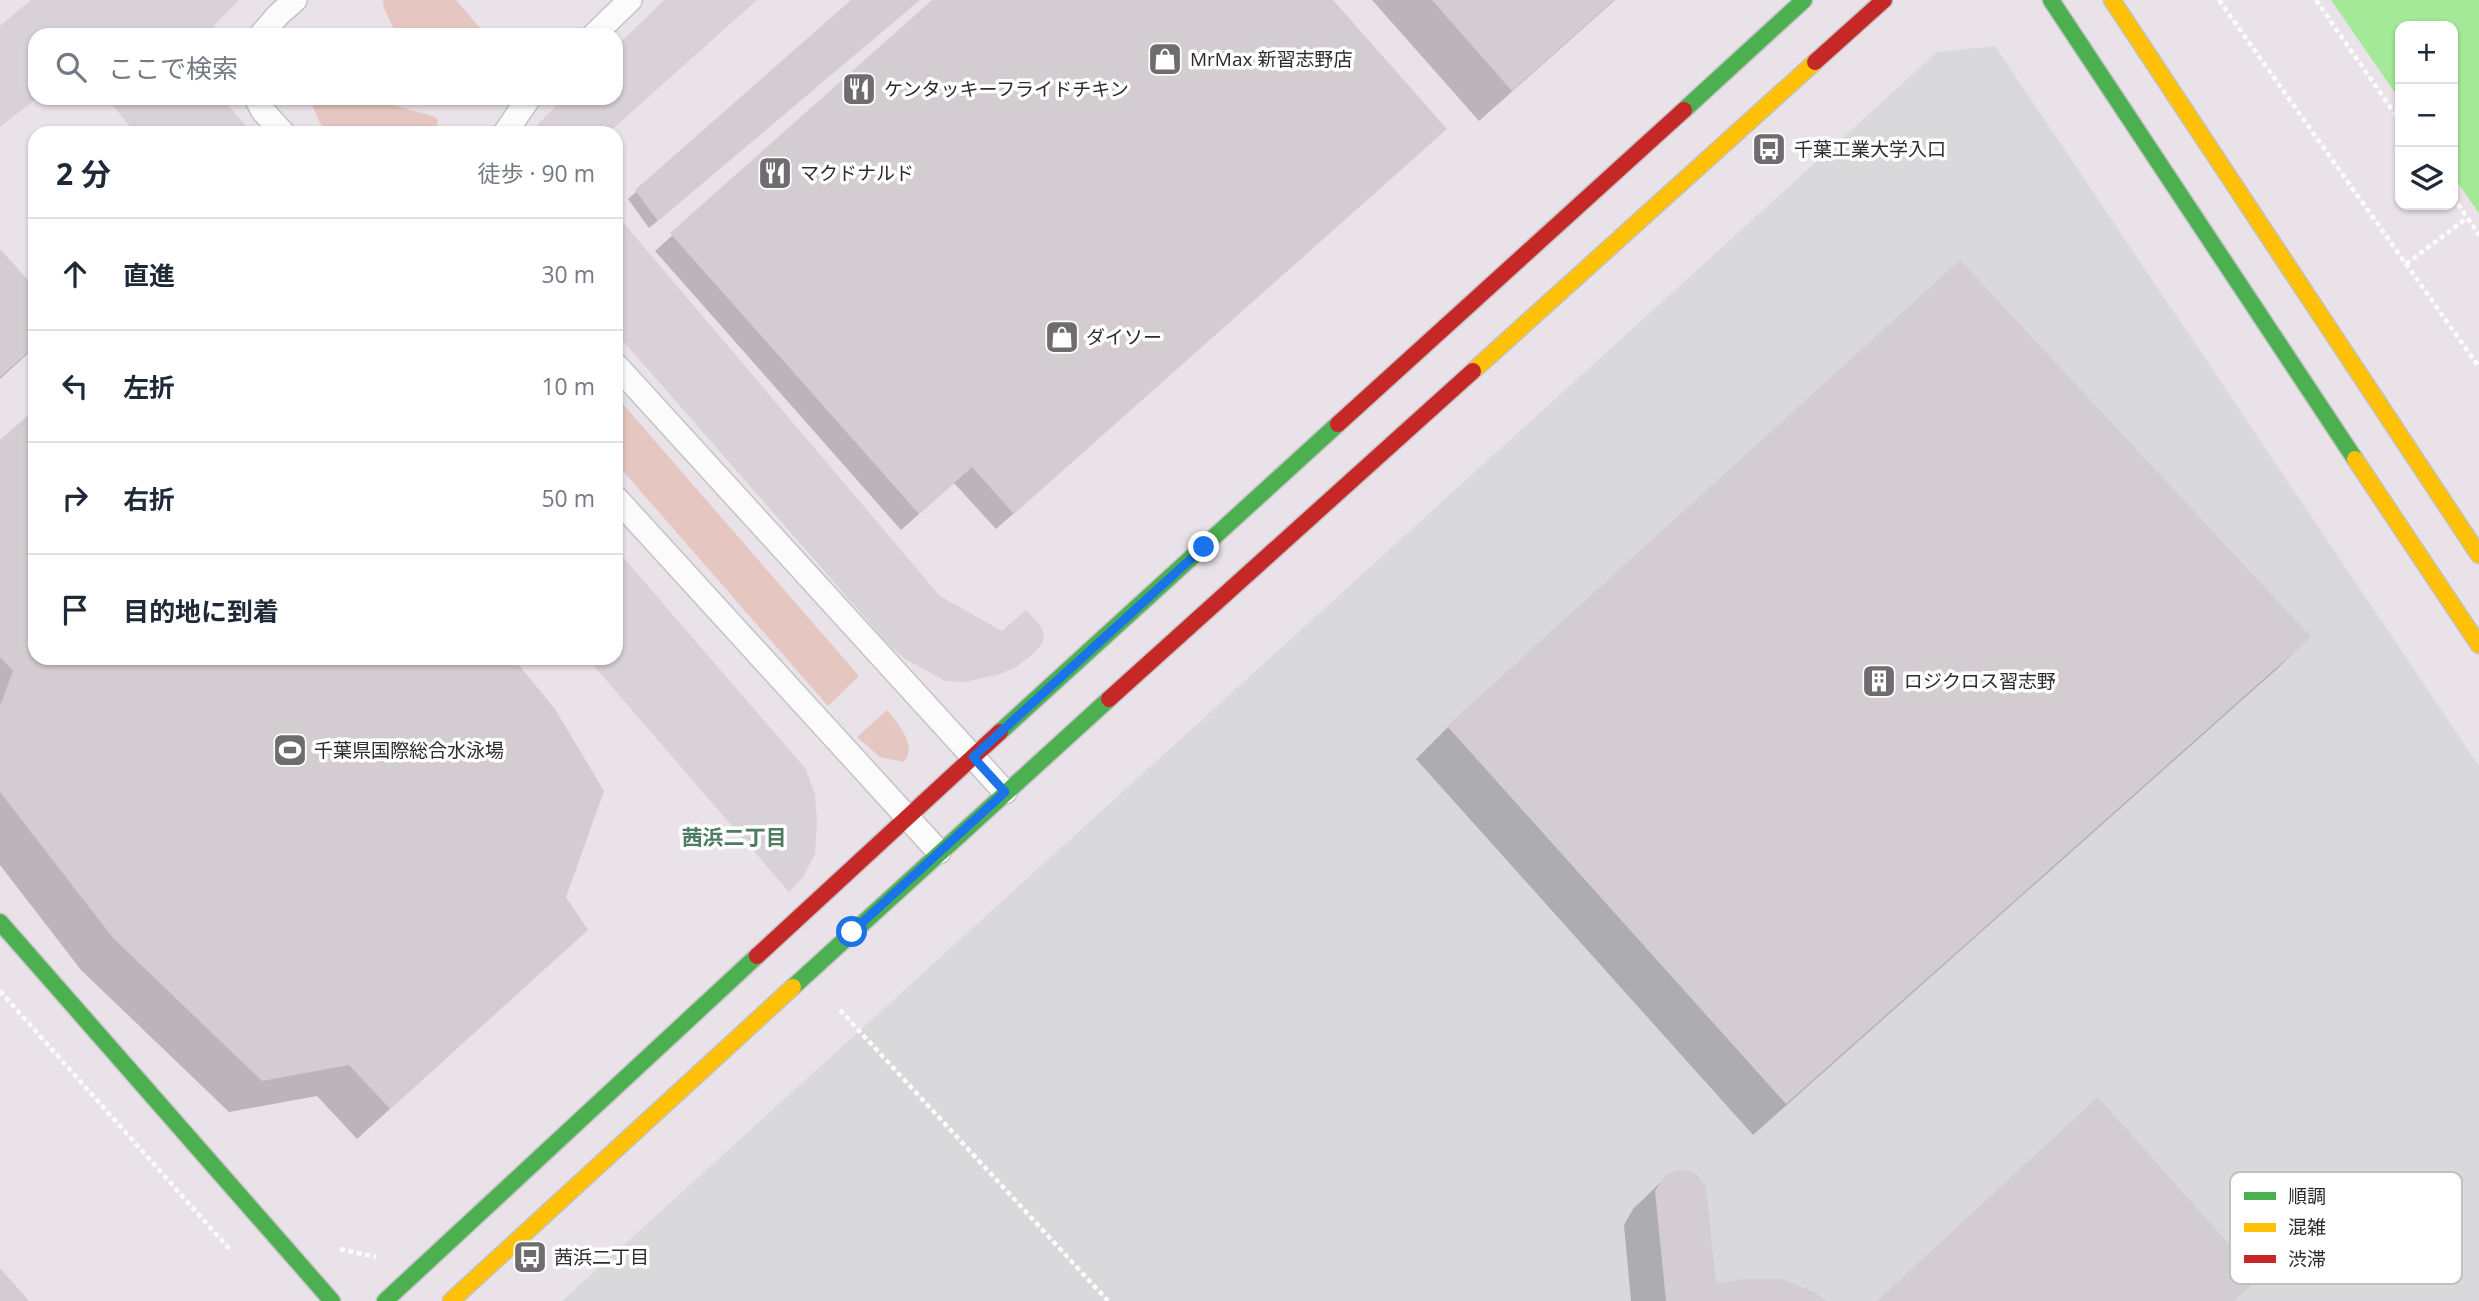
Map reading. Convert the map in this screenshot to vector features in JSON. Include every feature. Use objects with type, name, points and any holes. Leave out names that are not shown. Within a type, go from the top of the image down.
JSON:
[{"type":"street","points":[[385,1301],[907,817],[1804,0]]},
{"type":"street","points":[[451,1301],[1005,792],[1884,0]]},
{"type":"street","points":[[2051,0],[2479,645]]},
{"type":"street","points":[[2112,0],[2479,555]]},
{"type":"street","points":[[0,922],[332,1301]]},
{"type":"lane","points":[[267,28],[295,0]]},
{"type":"lane","points":[[601,28],[630,0]]},
{"type":"lane","points":[[260,105],[277,126]]},
{"type":"lane","points":[[510,126],[524,105]]},
{"type":"lane","points":[[623,374],[1005,792]]},
{"type":"lane","points":[[623,506],[939,852]]},
{"type":"path","points":[[2219,0],[2479,367]]},
{"type":"path","points":[[2316,0],[2395,114]]},
{"type":"path","points":[[2458,204],[2479,235]]},
{"type":"path","points":[[2406,264],[2468,218]]},
{"type":"path","points":[[0,991],[232,1253]]},
{"type":"path","points":[[840,1010],[1108,1301]]},
{"type":"path","points":[[330,1247],[384,1259]]},
{"type":"shaded area","points":[[31,0],[239,0],[214,28],[28,28],[28,105],[0,127],[0,26]]},
{"type":"shaded area","points":[[383,0],[456,0],[480,28],[394,28]]},
{"type":"shaded area","points":[[664,0],[757,0],[616,126],[537,126],[557,105],[623,105],[623,40]]},
{"type":"shaded area","points":[[2331,0],[2479,0],[2479,213],[2458,183],[2458,21],[2395,21],[2395,93]]},
{"type":"shaded area","points":[[1995,46],[2479,766],[2479,1301],[562,1301],[1937,52]]},
{"type":"shaded area","points":[[112,105],[228,105],[246,126],[130,126]]},
{"type":"shaded area","points":[[312,105],[393,105],[435,117],[438,121],[437,126],[322,126]]},
{"type":"shaded area","points":[[623,222],[940,596],[1002,631],[1026,610],[1042,628],[1044,638],[1032,655],[1016,667],[1000,674],[965,682],[945,681],[904,658],[890,646],[623,341]]},
{"type":"shaded area","points":[[623,404],[859,676],[828,706],[623,471]]},
{"type":"shaded area","points":[[623,557],[805,768],[815,794],[815,854],[803,877],[789,892],[593,665],[623,665]]},
{"type":"shaded area","points":[[887,710],[908,742],[908,756],[904,762],[880,757],[857,737]]},
{"type":"building","points":[[851,0],[920,0],[658,221],[635,190]]},
{"type":"building","points":[[932,0],[1333,0],[1447,129],[1014,514],[972,467],[919,514],[670,233]]},
{"type":"building","points":[[1432,0],[1614,0],[1512,91]]},
{"type":"building","points":[[0,249],[28,280],[28,352],[0,377]]},
{"type":"building","name":"ロジクロス習志野","points":[[1960,260],[2311,637],[1786,1104],[1447,726]]},
{"type":"building","name":"千葉県国際総合水泳場","points":[[28,415],[28,665],[519,665],[555,709],[604,791],[566,897],[588,930],[390,1109],[349,1065],[262,1081],[113,938],[0,792],[0,706],[13,671],[0,657],[0,440]]},
{"type":"building","points":[[2098,1097],[2230,1245],[2230,1284],[2252,1284],[2234,1301],[1877,1301]]},
{"type":"building","points":[[1680,1169],[1696,1173],[1706,1187],[1716,1283],[1746,1279],[1781,1279],[1814,1292],[1826,1301],[1666,1301],[1655,1191],[1665,1175]]},
{"type":"building","points":[[0,1268],[29,1301],[0,1301]]},
{"type":"traffic: fast","points":[[1684,110],[1804,0]]},
{"type":"traffic: fast","points":[[2051,0],[2355,459]]},
{"type":"traffic: fast","points":[[1000,732],[1338,424]]},
{"type":"traffic: fast","points":[[793,987],[1109,699]]},
{"type":"traffic: fast","points":[[0,922],[332,1301]]},
{"type":"traffic: fast","points":[[385,1301],[757,956]]},
{"type":"traffic: slow","points":[[2112,0],[2479,555]]},
{"type":"traffic: slow","points":[[1473,371],[1815,62]]},
{"type":"traffic: slow","points":[[2355,459],[2479,645]]},
{"type":"traffic: slow","points":[[451,1301],[793,987]]},
{"type":"traffic: jam","points":[[1815,62],[1884,0]]},
{"type":"traffic: jam","points":[[1338,424],[1684,110]]},
{"type":"traffic: jam","points":[[1109,699],[1473,371]]},
{"type":"traffic: jam","points":[[757,956],[1000,732]]},
{"type":"place","name":"MrMax 新習志野店","points":[[1165,59]]},
{"type":"place","name":"ケンタッキーフライドチキン","points":[[859,89]]},
{"type":"place","name":"千葉工業大学入口","points":[[1769,149]]},
{"type":"place","name":"マクドナルド","points":[[775,173]]},
{"type":"place","name":"ダイソー","points":[[1062,337]]},
{"type":"place","name":"ロジクロス習志野","points":[[1879,681]]},
{"type":"place","name":"千葉県国際総合水泳場","points":[[290,750]]},
{"type":"place","name":"茜浜二丁目","points":[[530,1257]]},
{"type":"district","name":"茜浜二丁目","points":[[734,837]]},
{"type":"route","points":[[852,932],[1005,792],[973,757],[1204,547]]}]
